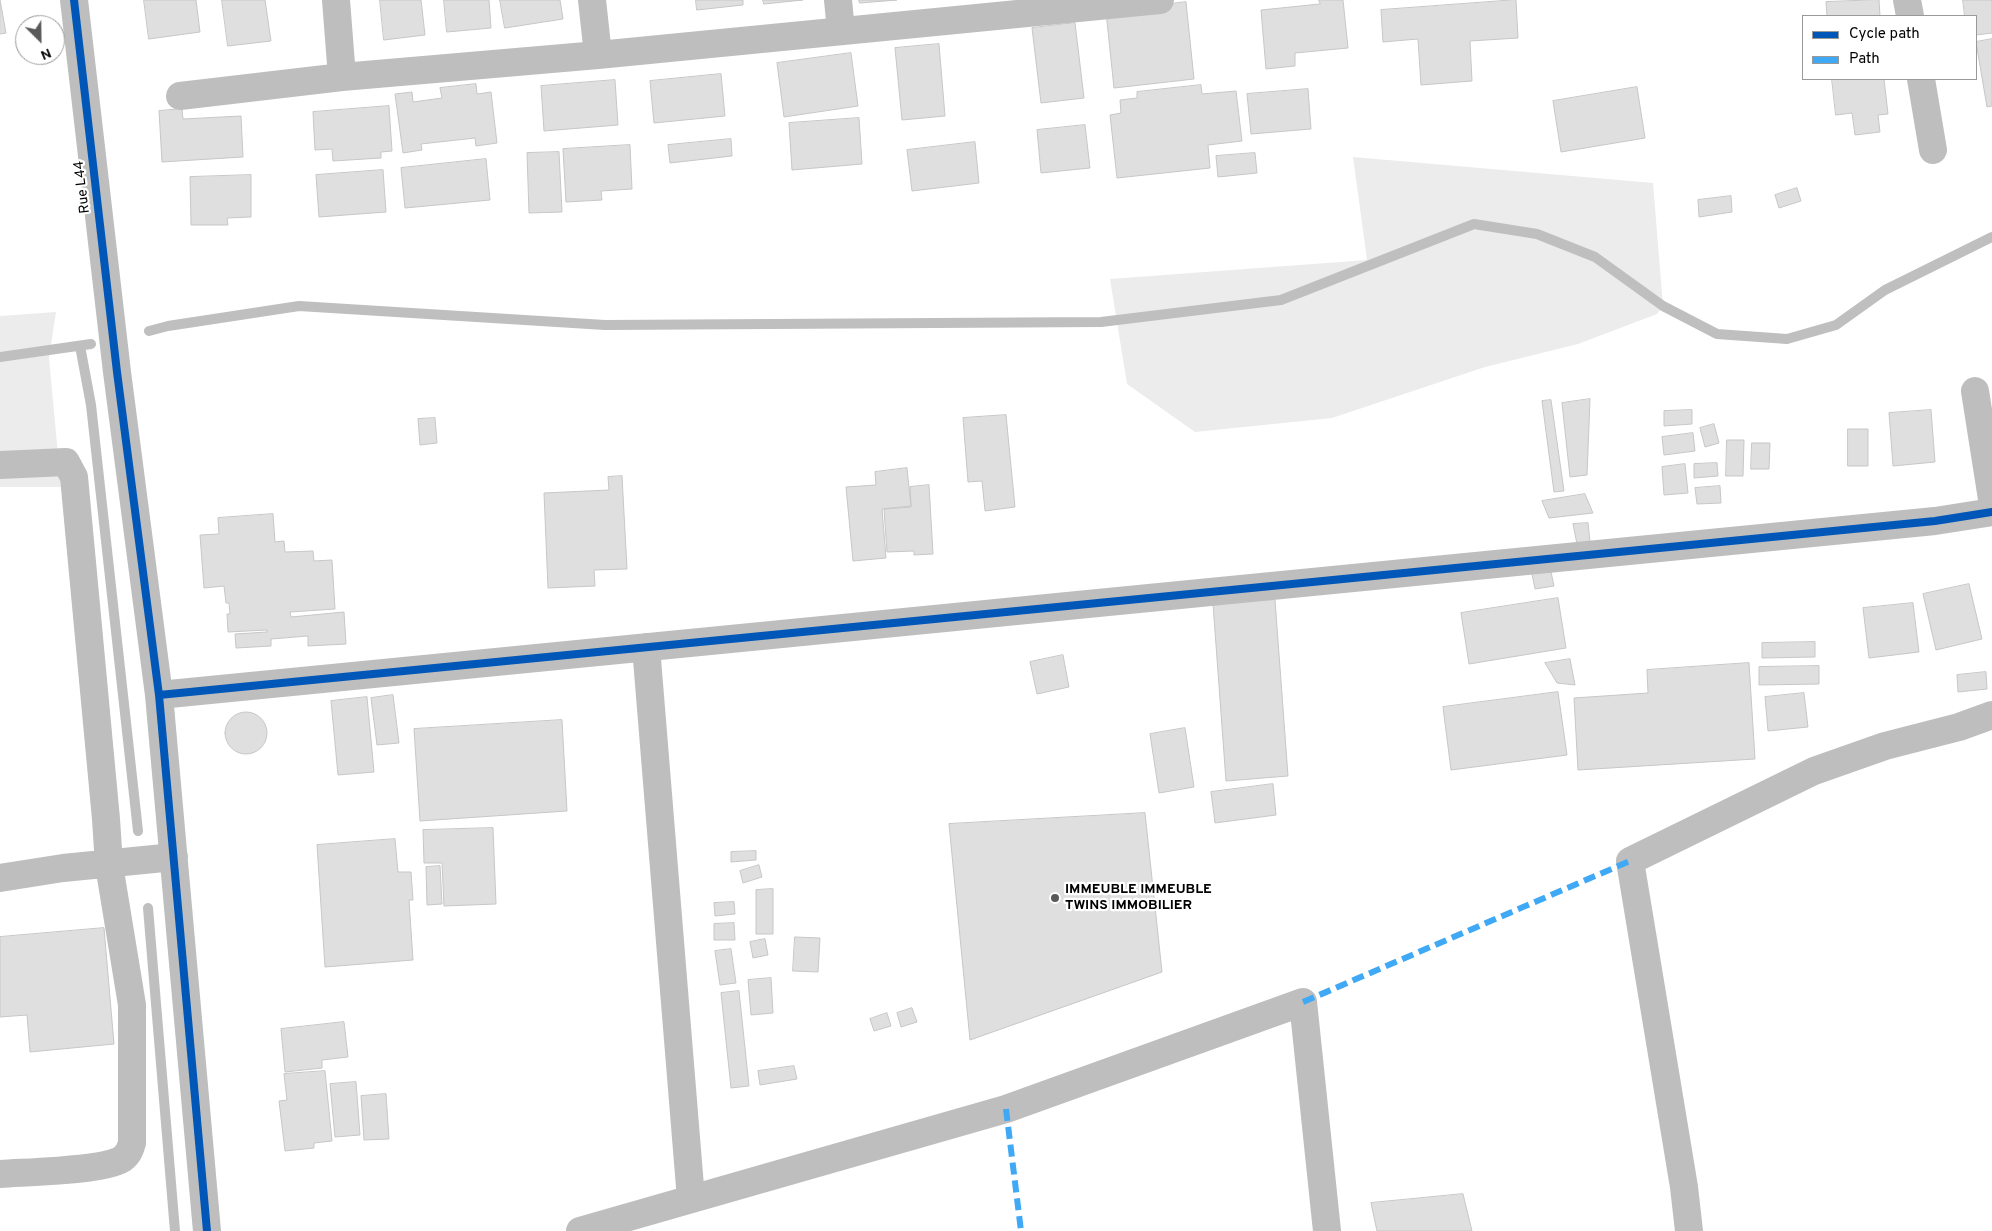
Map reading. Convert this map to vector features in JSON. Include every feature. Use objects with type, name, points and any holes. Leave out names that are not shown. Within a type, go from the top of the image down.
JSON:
[{"type":"street","name":"Rue L44","points":[[74,0],[117,372],[159,695],[207,1231]]},
{"type":"street","points":[[336,0],[342,77]]},
{"type":"street","points":[[592,0],[598,55]]},
{"type":"street","points":[[838,0],[841,31]]},
{"type":"street","points":[[180,96],[342,77],[598,55],[1085,4],[1160,0]]},
{"type":"street","points":[[1907,0],[1910,15]]},
{"type":"street","points":[[1921,80],[1933,150]]},
{"type":"street","points":[[1975,391],[1992,499]]},
{"type":"street","points":[[0,465],[66,462],[74,477],[109,865],[132,1005],[132,1143],[129,1153],[124,1158],[104,1166],[0,1174]]},
{"type":"street","points":[[159,695],[1934,521],[1992,512]]},
{"type":"street","points":[[646,647],[690,1199]]},
{"type":"street","points":[[1688,1231],[1684,1187],[1630,861],[1814,771],[1885,746],[1959,727],[1992,715]]},
{"type":"street","points":[[0,878],[63,868],[109,865],[138,859],[174,856]]},
{"type":"street","points":[[580,1231],[1006,1109],[1303,1002],[1326,1231]]},
{"type":"shaded area","points":[[1353,157],[1653,183],[1663,306],[1657,314],[1578,344],[1485,367],[1332,418],[1195,432],[1127,384],[1110,279],[1367,260]]},
{"type":"shaded area","points":[[56,312],[49,358],[61,487],[0,487],[0,316]]},
{"type":"building","points":[[0,0],[6,33],[0,34]]},
{"type":"building","points":[[144,0],[196,0],[200,32],[149,39]]},
{"type":"building","points":[[222,0],[265,0],[271,41],[228,46]]},
{"type":"building","points":[[380,0],[421,0],[425,35],[384,40]]},
{"type":"building","points":[[444,0],[489,0],[491,28],[447,32]]},
{"type":"building","points":[[500,0],[560,0],[563,19],[505,28]]},
{"type":"building","points":[[696,0],[743,0],[743,5],[697,10]]},
{"type":"building","points":[[763,0],[803,0],[764,4]]},
{"type":"building","points":[[859,0],[897,0],[860,3]]},
{"type":"building","points":[[1319,0],[1343,0],[1348,48],[1295,53],[1295,66],[1266,69],[1261,10],[1320,4]]},
{"type":"building","points":[[1516,0],[1518,38],[1470,41],[1472,81],[1421,85],[1418,39],[1383,42],[1381,10]]},
{"type":"building","points":[[1879,0],[1880,15],[1827,15],[1826,2]]},
{"type":"building","points":[[1963,0],[1992,0],[1992,33],[1977,35],[1977,15],[1965,15]]},
{"type":"building","points":[[1186,2],[1194,79],[1114,88],[1106,12]]},
{"type":"building","points":[[1075,23],[1084,98],[1041,103],[1032,28]]},
{"type":"building","points":[[1992,39],[1992,106],[1987,107],[1977,48],[1977,42]]},
{"type":"building","points":[[939,44],[945,116],[902,120],[895,48]]},
{"type":"building","points":[[851,53],[858,106],[784,117],[777,63]]},
{"type":"building","points":[[721,74],[725,116],[654,123],[650,81]]},
{"type":"building","points":[[615,80],[618,125],[544,131],[541,86]]},
{"type":"building","points":[[1832,80],[1884,80],[1888,114],[1878,115],[1880,132],[1855,135],[1852,113],[1836,115]]},
{"type":"building","points":[[476,84],[477,94],[491,92],[497,143],[476,146],[475,138],[421,144],[422,150],[403,153],[395,94],[412,92],[413,102],[442,98],[440,88]]},
{"type":"building","points":[[1201,85],[1202,94],[1236,91],[1242,141],[1208,145],[1210,168],[1117,178],[1110,115],[1121,113],[1120,100],[1137,98],[1137,92]]},
{"type":"building","points":[[1637,87],[1645,138],[1561,152],[1553,101]]},
{"type":"building","points":[[1308,89],[1311,129],[1251,134],[1247,94]]},
{"type":"building","points":[[389,106],[392,151],[381,152],[381,158],[333,161],[332,149],[315,150],[313,112]]},
{"type":"building","points":[[182,109],[183,119],[241,116],[243,157],[162,162],[159,111]]},
{"type":"building","points":[[859,118],[862,164],[792,170],[789,123]]},
{"type":"building","points":[[1085,125],[1090,168],[1041,173],[1037,130]]},
{"type":"building","points":[[731,139],[732,156],[670,163],[668,145]]},
{"type":"building","points":[[975,142],[979,183],[912,191],[907,150]]},
{"type":"building","points":[[630,145],[632,189],[601,191],[602,200],[566,202],[563,149]]},
{"type":"building","points":[[559,152],[562,212],[529,213],[527,153]]},
{"type":"building","points":[[1255,153],[1257,173],[1218,177],[1216,156]]},
{"type":"building","points":[[486,159],[490,200],[405,208],[401,168]]},
{"type":"building","points":[[383,170],[386,212],[319,217],[316,175]]},
{"type":"building","points":[[251,175],[251,217],[227,218],[228,225],[191,225],[190,177]]},
{"type":"building","points":[[1797,188],[1801,201],[1779,208],[1775,195]]},
{"type":"building","points":[[1731,196],[1732,212],[1699,217],[1698,200]]},
{"type":"building","points":[[1590,399],[1587,475],[1570,477],[1562,403]]},
{"type":"building","points":[[1551,400],[1564,491],[1554,492],[1542,401]]},
{"type":"building","points":[[1692,410],[1692,424],[1664,426],[1664,411]]},
{"type":"building","points":[[1931,410],[1935,462],[1893,466],[1889,413]]},
{"type":"building","points":[[1006,415],[1015,507],[985,511],[982,481],[968,482],[963,418]]},
{"type":"building","points":[[435,418],[437,443],[420,445],[418,419]]},
{"type":"building","points":[[1714,424],[1719,443],[1705,447],[1700,428]]},
{"type":"building","points":[[1848,429],[1868,429],[1868,466],[1848,466]]},
{"type":"building","points":[[1693,433],[1695,451],[1664,455],[1662,437]]},
{"type":"building","points":[[1727,440],[1744,440],[1743,476],[1726,476]]},
{"type":"building","points":[[1752,443],[1770,443],[1769,469],[1751,469]]},
{"type":"building","points":[[1717,463],[1718,476],[1694,478],[1694,464]]},
{"type":"building","points":[[1685,464],[1688,493],[1664,495],[1662,467]]},
{"type":"building","points":[[907,468],[911,506],[882,509],[886,558],[853,561],[846,487],[876,485],[875,472]]},
{"type":"building","points":[[622,476],[627,569],[594,570],[595,586],[548,588],[544,493],[609,490],[608,477]]},
{"type":"building","points":[[929,485],[933,554],[914,555],[914,551],[887,552],[884,509],[911,507],[910,487]]},
{"type":"building","points":[[1720,486],[1721,503],[1697,504],[1695,488]]},
{"type":"building","points":[[1585,494],[1593,513],[1549,518],[1542,501]]},
{"type":"building","points":[[273,514],[275,542],[284,541],[285,552],[313,551],[314,561],[332,560],[335,609],[290,612],[291,617],[344,612],[346,644],[308,646],[308,636],[271,639],[271,646],[236,648],[235,634],[267,632],[267,630],[228,632],[227,614],[230,614],[229,603],[226,603],[224,586],[204,588],[200,535],[219,534],[218,518]]},
{"type":"building","points":[[1588,523],[1590,542],[1577,544],[1573,524]]},
{"type":"building","points":[[1550,567],[1554,586],[1535,589],[1532,574]]},
{"type":"building","points":[[1969,584],[1982,639],[1936,650],[1923,594]]},
{"type":"building","points":[[1558,598],[1566,648],[1469,664],[1461,613]]},
{"type":"building","points":[[1275,600],[1288,776],[1226,781],[1213,604]]},
{"type":"building","points":[[1913,603],[1919,652],[1869,658],[1863,608]]},
{"type":"building","points":[[1815,642],[1815,657],[1762,658],[1762,643]]},
{"type":"building","points":[[1063,655],[1069,687],[1037,694],[1030,662]]},
{"type":"building","points":[[1570,659],[1575,685],[1557,683],[1545,663]]},
{"type":"building","points":[[1749,663],[1755,759],[1578,770],[1574,698],[1648,693],[1647,670]]},
{"type":"building","points":[[1819,666],[1819,684],[1759,685],[1759,667]]},
{"type":"building","points":[[1986,672],[1987,689],[1958,692],[1957,675]]},
{"type":"building","points":[[1558,692],[1567,755],[1451,770],[1443,707]]},
{"type":"building","points":[[1804,693],[1808,727],[1768,731],[1765,697]]},
{"type":"building","points":[[393,695],[399,743],[377,745],[371,698]]},
{"type":"building","points":[[367,697],[374,772],[338,775],[331,701]]},
{"type":"building","points":[[250,712],[258,715],[264,721],[267,733],[264,745],[258,751],[242,754],[234,751],[228,745],[225,729],[228,721],[234,715]]},
{"type":"building","points":[[562,720],[567,811],[420,821],[414,729]]},
{"type":"building","points":[[1185,728],[1194,787],[1159,793],[1150,734]]},
{"type":"building","points":[[1273,784],[1276,815],[1215,823],[1211,792]]},
{"type":"building","name":"IMMEUBLE IMMEUBLE TWINS IMMOBILIER","points":[[1145,813],[1162,972],[970,1040],[949,824]]},
{"type":"building","points":[[493,828],[496,904],[444,906],[442,863],[424,863],[423,830]]},
{"type":"building","points":[[395,839],[398,872],[411,872],[413,900],[409,900],[413,960],[325,967],[317,845]]},
{"type":"building","points":[[756,851],[756,860],[731,862],[731,852]]},
{"type":"building","points":[[759,865],[762,877],[743,883],[740,871]]},
{"type":"building","points":[[440,866],[442,904],[427,905],[426,867]]},
{"type":"building","points":[[773,889],[773,934],[756,934],[756,890]]},
{"type":"building","points":[[734,902],[735,914],[715,916],[714,903]]},
{"type":"building","points":[[734,923],[735,940],[714,940],[714,924]]},
{"type":"building","points":[[104,928],[114,1044],[30,1052],[27,1015],[0,1017],[0,937]]},
{"type":"building","points":[[795,937],[820,938],[818,972],[793,971]]},
{"type":"building","points":[[765,939],[768,955],[753,958],[750,942]]},
{"type":"building","points":[[731,949],[736,983],[720,985],[715,951]]},
{"type":"building","points":[[771,978],[773,1013],[751,1015],[748,980]]},
{"type":"building","points":[[739,991],[749,1086],[731,1088],[721,993]]},
{"type":"building","points":[[912,1008],[917,1022],[901,1027],[897,1013]]},
{"type":"building","points":[[887,1013],[891,1026],[874,1031],[870,1019]]},
{"type":"building","points":[[344,1022],[348,1057],[322,1060],[322,1068],[285,1072],[281,1029]]},
{"type":"building","points":[[794,1066],[797,1079],[760,1085],[758,1071]]},
{"type":"building","points":[[325,1071],[332,1141],[314,1143],[314,1148],[285,1151],[279,1101],[287,1100],[284,1074]]},
{"type":"building","points":[[356,1082],[360,1135],[335,1137],[330,1084]]},
{"type":"building","points":[[386,1094],[389,1139],[364,1140],[361,1096]]},
{"type":"building","points":[[1463,1194],[1472,1231],[1377,1231],[1371,1203]]},
{"type":"waterway","points":[[149,331],[168,326],[299,306],[605,325],[1101,322],[1281,300],[1474,224],[1537,234],[1595,257],[1663,306],[1717,334],[1787,339],[1836,325],[1885,290],[1992,237]]},
{"type":"waterway","points":[[0,357],[91,344]]},
{"type":"waterway","points":[[80,346],[91,405],[138,831]]},
{"type":"waterway","points":[[148,908],[175,1231]]},
{"type":"marked path","points":[[1303,1002],[1630,861]]},
{"type":"marked path","points":[[1006,1109],[1021,1231]]},
{"type":"cycle path","points":[[74,0],[117,372],[159,695],[207,1231]]},
{"type":"cycle path","points":[[159,695],[1935,521],[1992,512]]},
{"type":"place","name":"IMMEUBLE IMMEUBLE TWINS IMMOBILIER","points":[[1055,898]]}]
